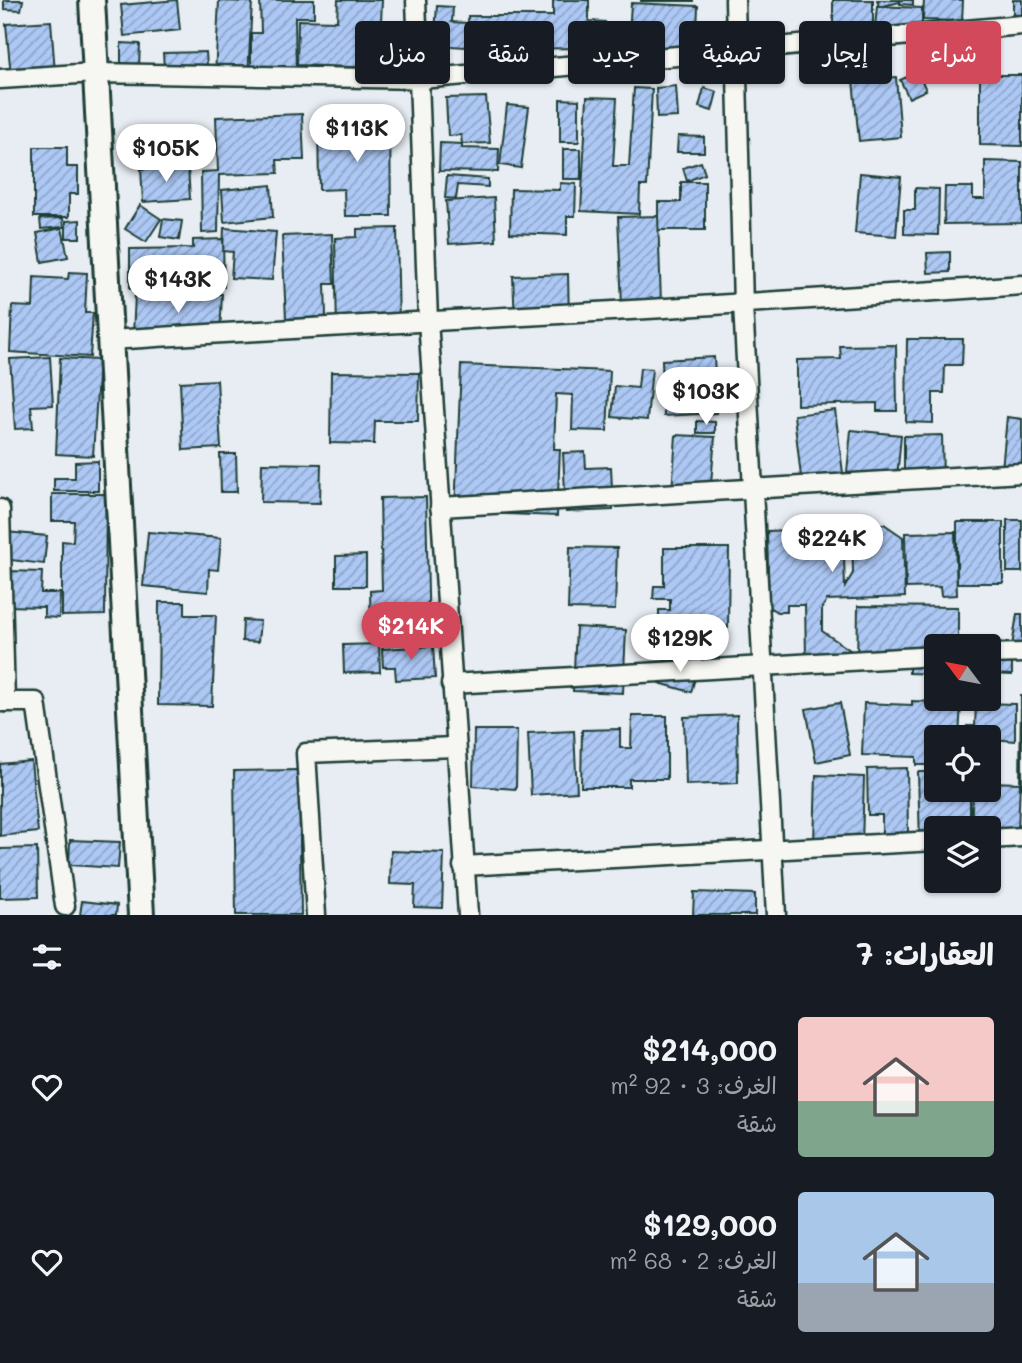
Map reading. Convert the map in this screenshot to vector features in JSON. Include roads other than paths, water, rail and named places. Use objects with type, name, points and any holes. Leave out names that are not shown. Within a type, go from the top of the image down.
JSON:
[{"type":"main road","points":[[92,0],[141,915]]},
{"type":"street","points":[[416,0],[417,21]]},
{"type":"street","points":[[736,0],[737,21]]},
{"type":"street","points":[[785,48],[1022,25]]},
{"type":"street","points":[[450,77],[679,57]]},
{"type":"street","points":[[0,79],[95,73],[355,78]]},
{"type":"street","points":[[421,84],[428,320],[468,915]]},
{"type":"street","points":[[740,84],[743,305],[776,915]]},
{"type":"street","points":[[110,340],[428,320],[743,305],[1022,285]]},
{"type":"street","points":[[440,507],[1022,473]]},
{"type":"street","points":[[0,509],[2,702],[36,702],[65,906]]},
{"type":"street","points":[[1001,654],[1022,653]]},
{"type":"street","points":[[451,684],[924,657]]},
{"type":"street","points":[[316,915],[306,753],[455,747]]},
{"type":"street","points":[[1001,838],[1022,837]]},
{"type":"street","points":[[463,866],[924,842]]}]
